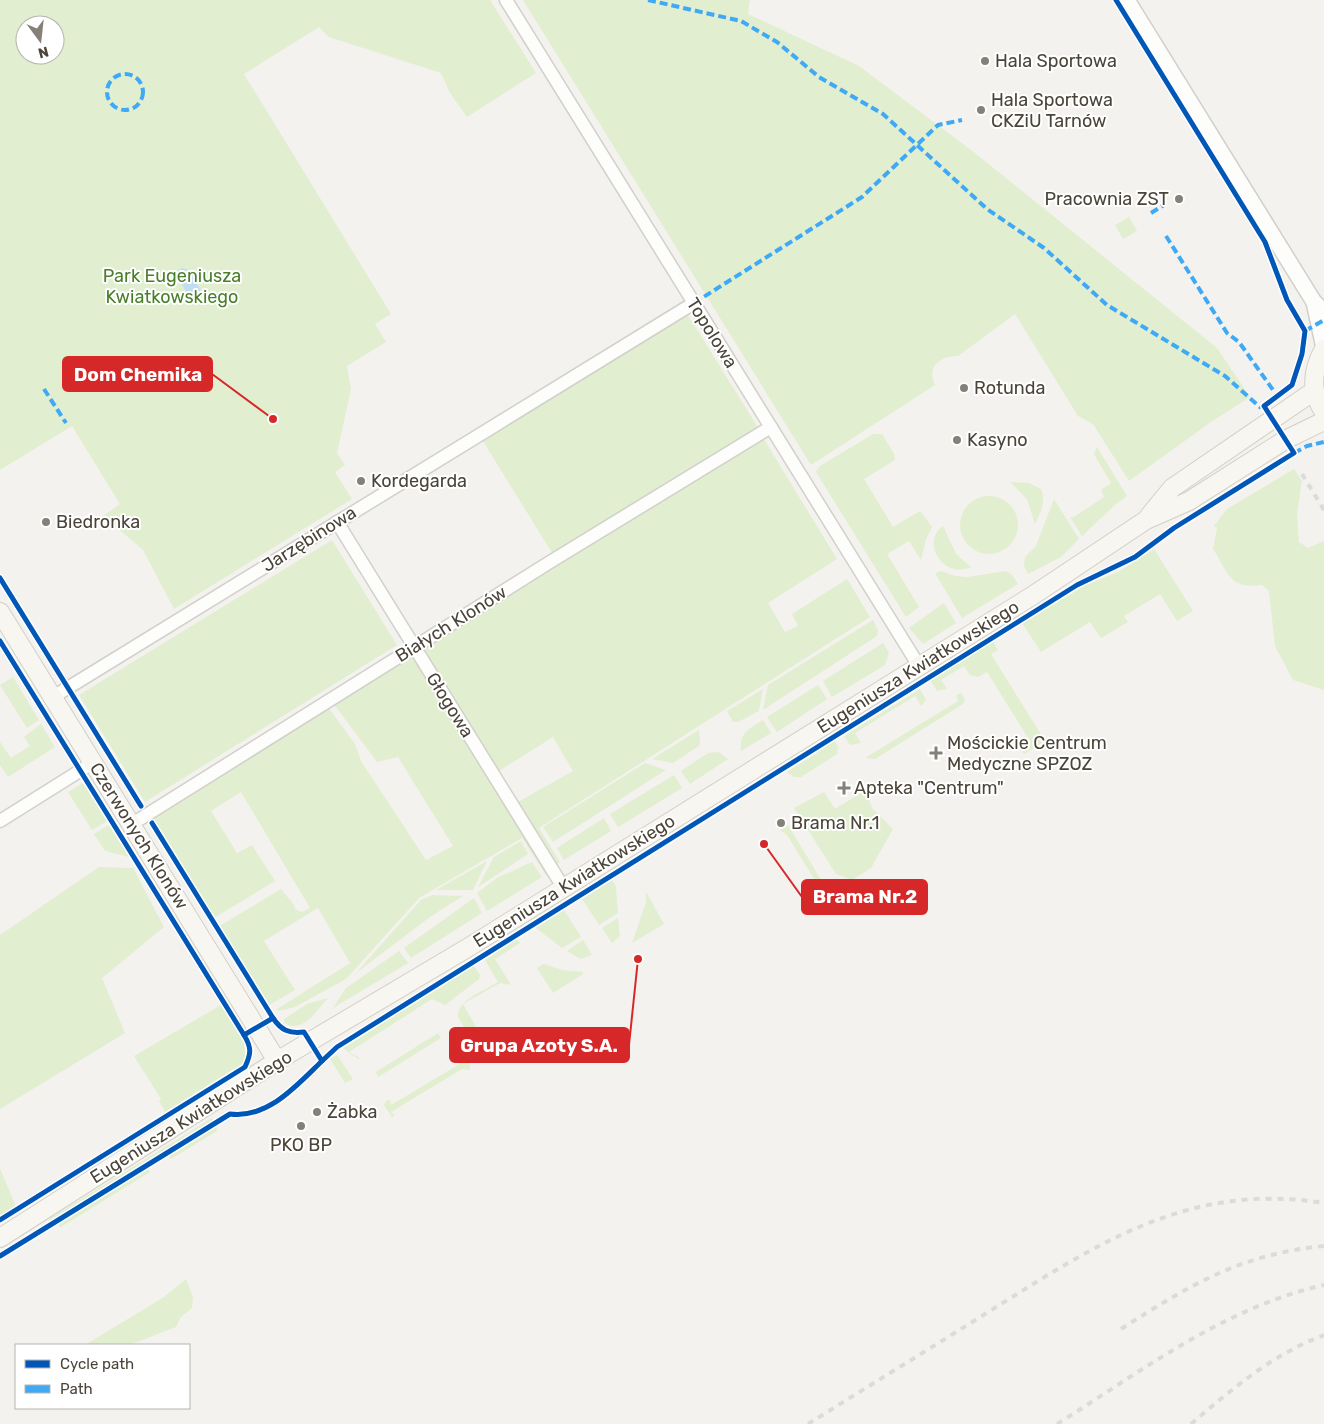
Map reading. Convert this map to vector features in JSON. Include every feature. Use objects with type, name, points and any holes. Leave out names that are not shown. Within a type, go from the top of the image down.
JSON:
[{"type":"main road","points":[[1324,349],[1315,369],[1314,391],[1324,412]]},
{"type":"main road","name":"Eugeniusza Kwiatkowskiego","points":[[1146,520],[1172,488],[1314,391]]},
{"type":"main road","name":"Eugeniusza Kwiatkowskiego","points":[[0,1238],[277,1062],[1032,596],[1146,520],[1189,500],[1285,440],[1324,420]]},
{"type":"main road","name":"Czerwonych Klonów","points":[[0,612],[277,1062]]},
{"type":"street","name":"Topolowa","points":[[506,0],[919,666]]},
{"type":"street","points":[[1127,0],[1319,307],[1324,349]]},
{"type":"street","name":"Jarzębinowa","points":[[53,698],[694,303]]},
{"type":"street","name":"Białych Klonów","points":[[132,824],[414,647],[771,427]]},
{"type":"street","name":"Głogowa","points":[[337,522],[563,887]]},
{"type":"street","points":[[0,821],[94,762]]},
{"type":"green space","name":"Park Eugeniusza Kwiatkowskiego","points":[[0,0],[490,0],[536,73],[467,117],[450,93],[441,73],[329,37],[319,27],[244,74],[391,314],[375,324],[386,342],[347,366],[351,389],[337,453],[345,465],[335,472],[352,499],[174,609],[143,550],[103,516],[120,504],[72,426],[0,470]]},
{"type":"green space","points":[[523,0],[750,0],[748,14],[859,66],[975,153],[1217,348],[1250,397],[1211,422],[1129,481],[1093,424],[1078,416],[1015,314],[958,356],[946,358],[937,363],[932,372],[935,385],[811,465]]},
{"type":"green space","points":[[1129,217],[1137,231],[1123,239],[1115,225]]},
{"type":"green space","points":[[686,312],[759,429],[554,556],[481,438]]},
{"type":"green space","points":[[873,434],[882,434],[894,454],[895,460],[864,479],[893,527],[920,511],[932,527],[926,539],[921,560],[909,541],[887,554],[919,607],[906,617],[816,472],[820,466]]},
{"type":"green space","points":[[762,436],[837,559],[768,603],[785,632],[798,626],[792,614],[847,579],[870,617],[539,828],[560,862],[558,864],[518,802],[573,771],[553,737],[499,771],[422,649]]},
{"type":"green space","points":[[1097,447],[1127,496],[1082,536],[1070,517],[1074,517],[1104,497],[1101,490],[1111,483],[1094,454]]},
{"type":"green space","points":[[1294,469],[1302,481],[1297,513],[1299,542],[1308,548],[1324,541],[1324,690],[1293,680],[1275,646],[1269,591],[1262,585],[1251,586],[1236,582],[1231,578],[1213,549],[1217,528],[1214,526],[1227,509]]},
{"type":"green space","points":[[1010,482],[1029,483],[1041,489],[1043,503],[1035,524],[1027,499]]},
{"type":"green space","points":[[983,496],[995,496],[1010,504],[1018,519],[1018,531],[1010,546],[995,554],[983,554],[968,546],[960,531],[960,519],[968,504]]},
{"type":"green space","points":[[1054,499],[1079,539],[1061,557],[1028,574],[1024,566],[1025,557],[1036,546]]},
{"type":"green space","points":[[943,526],[956,554],[971,567],[961,570],[951,568],[938,557],[934,541],[937,533]]},
{"type":"green space","points":[[332,540],[397,645],[145,802],[79,695]]},
{"type":"green space","points":[[1154,549],[1193,611],[1177,621],[1160,594],[1124,616],[1128,622],[1101,638],[1090,622],[1041,652],[1022,623],[1079,588],[1120,571]]},
{"type":"green space","points":[[941,571],[955,576],[967,577],[1006,571],[1012,575],[1018,584],[962,618],[935,573]]},
{"type":"green space","points":[[944,603],[956,623],[923,644],[909,628]]},
{"type":"green space","points":[[873,620],[878,630],[877,636],[763,710],[768,685]]},
{"type":"green space","points":[[993,641],[998,650],[991,654],[1045,741],[1024,754],[1020,748],[1030,741],[987,672],[978,677],[970,675],[964,666],[941,680],[947,689],[937,691],[930,680]]},
{"type":"green space","points":[[883,643],[889,653],[885,665],[832,697],[823,681]]},
{"type":"green space","points":[[411,654],[548,873],[546,875],[522,838],[419,898],[346,979],[295,1007],[278,1011],[277,1009],[350,963],[318,908],[264,941],[295,990],[269,1005],[218,927],[281,889],[295,909],[302,912],[310,908],[241,792],[211,811],[237,853],[252,845],[275,881],[214,918],[153,819],[328,707],[355,744],[361,761],[426,860],[453,846],[398,757],[377,762],[333,703]]},
{"type":"green space","points":[[13,677],[39,720],[27,728],[0,685]]},
{"type":"green space","points":[[818,685],[827,699],[777,732],[767,717]]},
{"type":"green space","points":[[763,689],[759,711],[738,722],[733,722],[727,711]]},
{"type":"green space","points":[[920,689],[926,700],[921,706],[915,696],[855,733],[861,743],[850,745],[844,736]]},
{"type":"green space","points":[[961,693],[965,699],[963,704],[875,759],[865,758],[958,701],[956,695]]},
{"type":"green space","points":[[763,720],[771,733],[741,751],[743,736],[749,729]]},
{"type":"green space","points":[[41,724],[55,747],[8,777],[0,765],[0,742],[11,758],[30,746],[24,737]]},
{"type":"green space","points":[[699,730],[700,745],[673,763],[652,759]]},
{"type":"green space","points":[[835,741],[838,747],[837,754],[801,777],[794,777],[787,772]]},
{"type":"green space","points":[[719,752],[728,759],[690,784],[681,771],[708,753]]},
{"type":"green space","points":[[645,763],[666,770],[553,842],[543,827]]},
{"type":"green space","points":[[674,775],[682,788],[618,827],[610,814]]},
{"type":"green space","points":[[83,783],[107,821],[92,830],[68,792]]},
{"type":"green space","points":[[866,790],[872,808],[893,829],[871,868],[852,880],[836,874],[794,808],[824,792],[835,809]]},
{"type":"green space","points":[[604,818],[611,831],[564,860],[557,848]]},
{"type":"green space","points":[[109,825],[129,857],[105,851],[94,834]]},
{"type":"green space","points":[[788,825],[826,891],[821,890],[787,835],[780,830]]},
{"type":"green space","points":[[521,841],[528,854],[478,887],[494,857]]},
{"type":"green space","points":[[487,861],[473,890],[436,890]]},
{"type":"green space","points":[[532,862],[542,877],[487,911],[477,893],[497,878]]},
{"type":"green space","points":[[99,867],[133,868],[164,927],[102,978],[125,1033],[0,1109],[0,935]]},
{"type":"green space","points":[[612,880],[616,887],[618,913],[599,925],[582,899]]},
{"type":"green space","points":[[646,892],[664,924],[632,943],[646,902]]},
{"type":"green space","points":[[432,895],[463,896],[430,917],[356,973],[421,900]]},
{"type":"green space","points":[[474,898],[482,913],[411,958],[404,948]]},
{"type":"green space","points":[[564,910],[581,937],[562,948],[536,928]]},
{"type":"green space","points":[[618,918],[620,936],[612,943],[602,928]]},
{"type":"green space","points":[[517,939],[520,943],[495,959],[511,985],[500,983],[463,1004],[498,982],[485,960]]},
{"type":"green space","points":[[583,940],[592,955],[581,959],[567,951]]},
{"type":"green space","points":[[399,951],[408,963],[333,1008],[346,988]]},
{"type":"green space","points":[[544,964],[562,970],[583,972],[583,974],[553,993],[537,968]]},
{"type":"green space","points":[[474,966],[480,975],[479,979],[445,1005],[432,999],[349,1052],[360,1058],[358,1059],[343,1048]]},
{"type":"green space","points":[[328,998],[314,1015],[303,1023],[291,1026],[284,1023],[284,1019],[307,1004]]},
{"type":"green space","points":[[463,1004],[491,1053],[479,1053],[458,1017]]},
{"type":"green space","points":[[221,1005],[244,1042],[246,1059],[237,1069],[166,1113],[159,1101],[161,1099],[134,1056]]},
{"type":"green space","points":[[438,1033],[441,1038],[378,1077],[376,1072]]},
{"type":"green space","points":[[337,1055],[353,1079],[345,1083],[330,1059]]},
{"type":"green space","points":[[461,1055],[470,1062],[470,1070],[462,1069],[391,1112],[395,1116],[392,1117],[384,1105],[387,1100],[390,1100],[391,1105],[458,1065]]},
{"type":"green space","points":[[212,1118],[213,1121],[48,1223],[49,1219]]},
{"type":"green space","points":[[216,1126],[217,1131],[171,1159],[168,1155]]},
{"type":"green space","points":[[0,1168],[16,1207],[0,1217]]},
{"type":"green space","points":[[147,1168],[150,1172],[61,1227],[55,1225]]},
{"type":"green space","points":[[186,1279],[193,1297],[192,1308],[181,1317],[176,1327],[132,1344],[87,1344],[164,1297]]},
{"type":"water","points":[[182,268],[189,270],[201,291],[196,297],[189,297],[178,277],[177,271]]},
{"type":"railway","points":[[1302,474],[1324,510]]},
{"type":"railway","points":[[808,1424],[1065,1265],[1104,1243],[1144,1225],[1186,1211],[1229,1202],[1275,1199],[1324,1203]]},
{"type":"railway","points":[[1121,1329],[1170,1299],[1217,1274],[1241,1264],[1294,1250],[1324,1246]]},
{"type":"railway","points":[[1057,1424],[1185,1343],[1218,1325],[1288,1295],[1324,1285]]},
{"type":"railway","points":[[1191,1424],[1238,1385],[1270,1362],[1324,1335]]},
{"type":"marked path","points":[[648,0],[741,21],[777,42],[819,77],[883,114],[987,209],[1044,248],[1107,305],[1225,376],[1261,408]]},
{"type":"marked path","points":[[125,74],[132,75],[138,79],[142,85],[143,92],[142,99],[138,105],[132,109],[125,110],[118,109],[112,105],[108,99],[107,92],[108,85],[112,79],[118,75],[125,74]]},
{"type":"marked path","points":[[694,303],[862,197],[938,125],[962,120]]},
{"type":"marked path","points":[[1151,213],[1164,205]]},
{"type":"marked path","points":[[1166,236],[1227,333],[1239,342],[1278,397]]},
{"type":"marked path","points":[[1305,331],[1324,320]]},
{"type":"marked path","points":[[44,389],[66,423]]},
{"type":"marked path","points":[[1294,453],[1307,446],[1324,442]]},
{"type":"cycle path","points":[[0,1220],[245,1067],[250,1051],[244,1035],[273,1018],[279,1026],[286,1030],[304,1032],[322,1061],[337,1047],[1077,585],[1135,557],[1174,528],[1294,453],[1264,406],[1292,385],[1302,354],[1305,331],[1287,300],[1265,242],[1116,0]]},
{"type":"cycle path","points":[[0,578],[141,806]]},
{"type":"cycle path","points":[[0,641],[244,1035]]},
{"type":"cycle path","points":[[152,823],[273,1018]]},
{"type":"cycle path","points":[[0,1256],[230,1114],[244,1114],[269,1106],[292,1090],[322,1061]]},
{"type":"place","name":"Hala Sportowa","points":[[985,61]]},
{"type":"place","name":"Hala Sportowa CKZiU Tarnów","points":[[981,110]]},
{"type":"place","name":"Pracownia ZST","points":[[1179,199]]},
{"type":"place","name":"Rotunda","points":[[964,388]]},
{"type":"place","name":"Dom Chemika","points":[[273,419]]},
{"type":"place","name":"Kasyno","points":[[957,440]]},
{"type":"place","name":"Kordegarda","points":[[361,481]]},
{"type":"place","name":"Biedronka","points":[[46,522]]},
{"type":"place","name":"Mościckie Centrum Medyczne SPZOZ","points":[[936,753]]},
{"type":"place","name":"Apteka \"Centrum\"","points":[[844,788]]},
{"type":"place","name":"Brama Nr.1","points":[[781,823]]},
{"type":"place","name":"Brama Nr.2","points":[[764,844]]},
{"type":"place","name":"Grupa Azoty S.A.","points":[[638,959]]},
{"type":"place","name":"Żabka","points":[[317,1112]]},
{"type":"place","name":"PKO BP","points":[[301,1126]]}]
